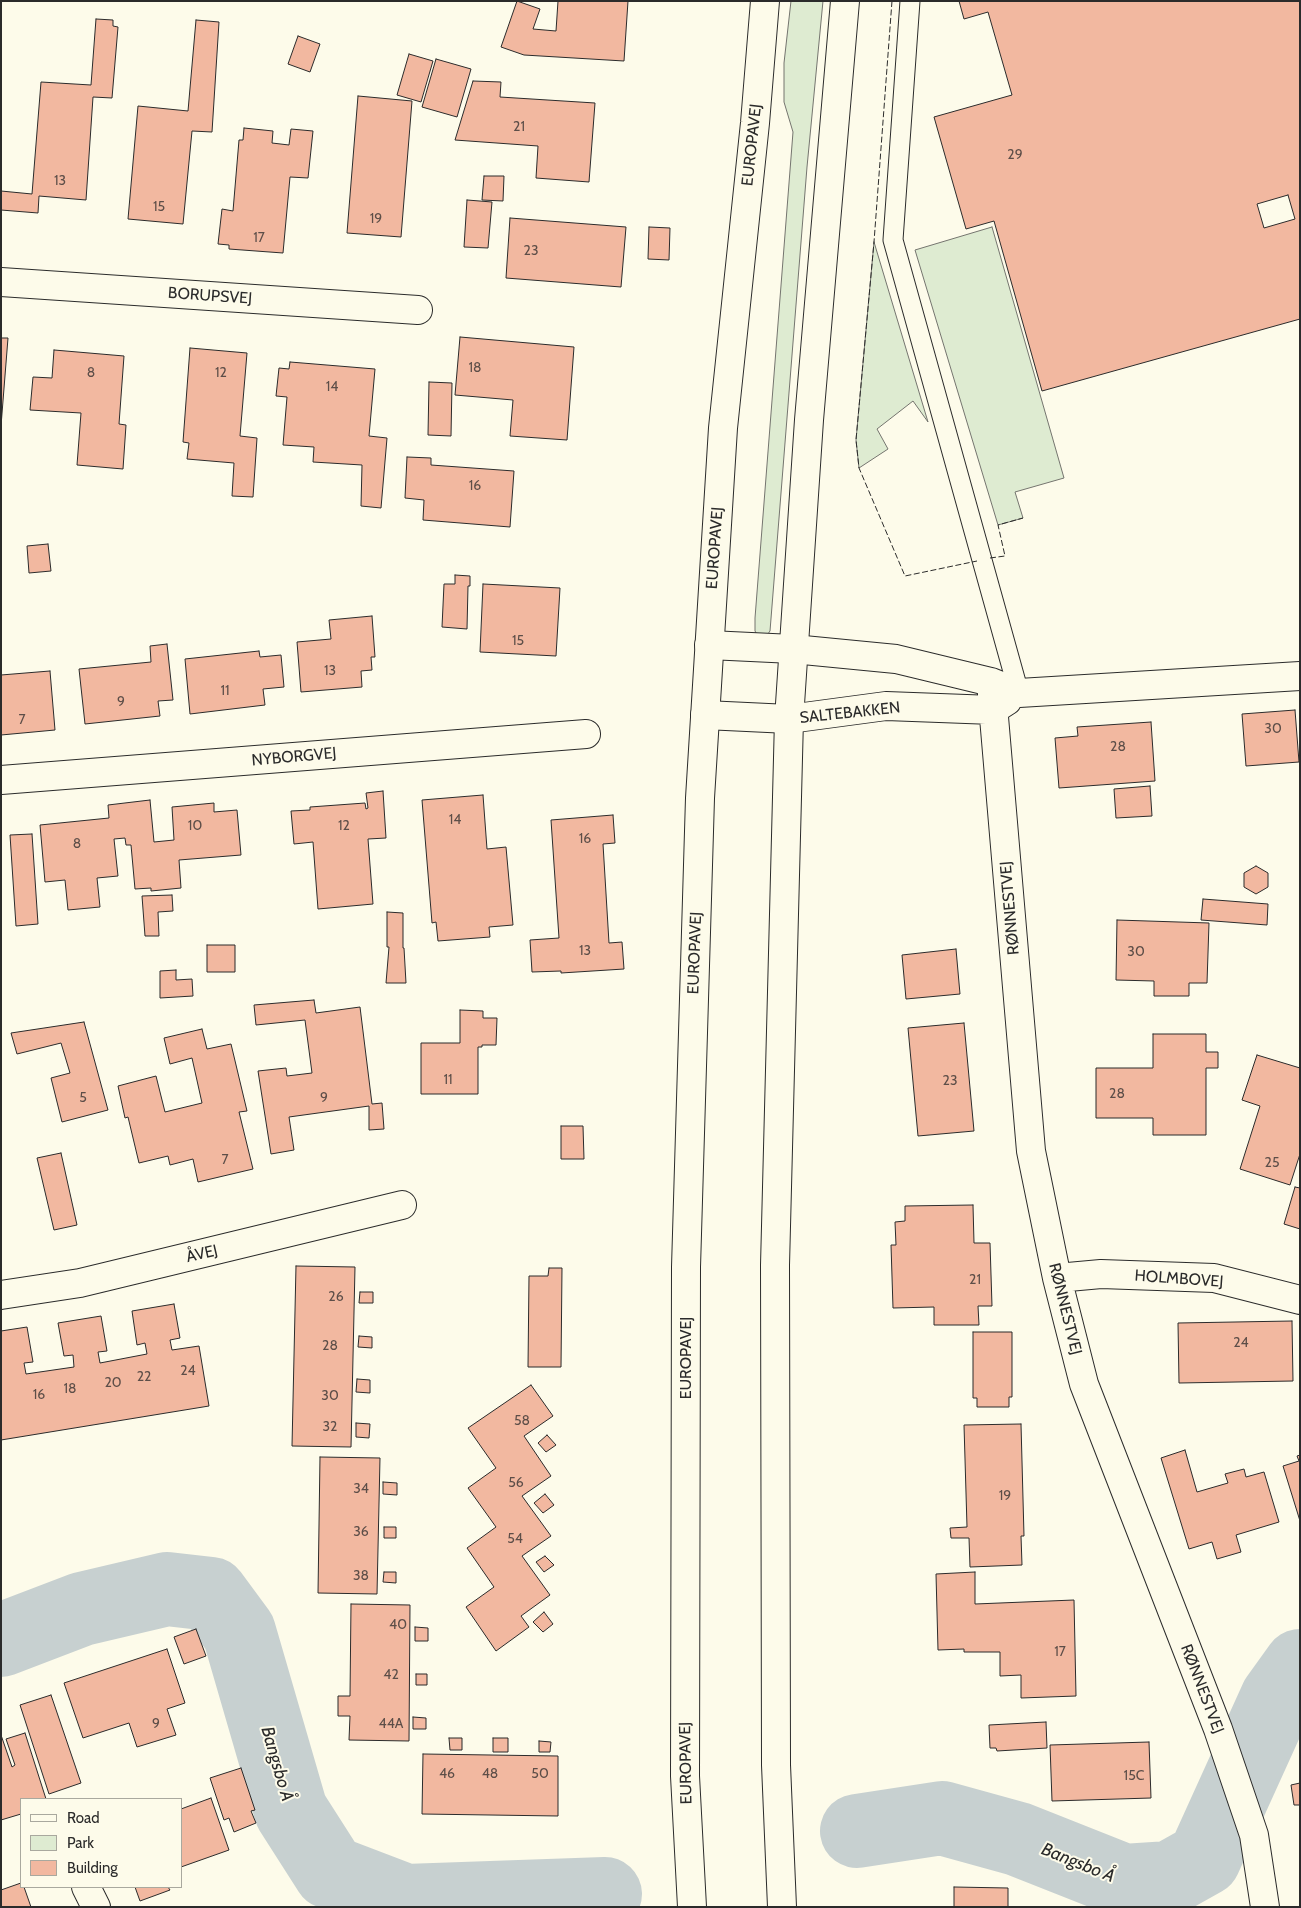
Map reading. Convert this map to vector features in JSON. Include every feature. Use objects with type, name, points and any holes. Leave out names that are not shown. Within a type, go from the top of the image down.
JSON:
[{"type":"street","name":"EUROPAVEJ","points":[[692,1907],[685,1776],[686,1267],[700,798],[723,428],[755,123],[765,1]]},
{"type":"street","points":[[782,1907],[776,1765],[775,1265],[789,719],[808,420],[845,1]]},
{"type":"street","name":"BORUPSVEJ","points":[[1,282],[418,310]]},
{"type":"street","points":[[709,645],[792,649],[896,659],[990,682],[1019,693],[1300,676]]},
{"type":"street","name":"RØNNESTVEJ","points":[[990,682],[1031,1152],[1057,1278],[1084,1384],[1218,1730],[1254,1835],[1265,1907]]},
{"type":"street","points":[[993,710],[1019,693]]},
{"type":"street","name":"SALTEBAKKEN","points":[[705,715],[789,719],[886,706],[993,710]]},
{"type":"street","name":"NYBORGVEJ","points":[[1,780],[586,734]]},
{"type":"street","name":"ÅVEJ","points":[[1,1295],[90,1280],[402,1205]]},
{"type":"street","name":"HOLMBOVEJ","points":[[1057,1278],[1101,1274],[1214,1278],[1300,1300]]},
{"type":"street","points":[[86,1888],[96,1907]]},
{"type":"lane","points":[[910,1],[893,240],[1019,693]]},
{"type":"green space","points":[[791,1],[823,1],[807,167],[770,631],[765,638],[759,638],[755,631],[755,618],[793,132],[784,102],[784,63]]},
{"type":"green space","points":[[992,227],[1064,478],[1015,492],[1023,518],[998,525],[915,250]]},
{"type":"green space","points":[[874,242],[928,422],[913,401],[877,429],[888,449],[859,468],[856,440]]},
{"type":"building","points":[[517,1],[540,9],[533,29],[556,31],[558,1],[628,1],[624,61],[524,55],[501,47]]},
{"type":"building","points":[[959,1],[1300,1],[1300,319],[1042,391],[994,221],[966,229],[934,117],[1012,95],[988,12],[964,19]],"holes":[[[1288,195],[1295,219],[1264,228],[1257,204]]]},
{"type":"building","points":[[96,19],[113,20],[113,26],[118,27],[112,98],[93,97],[86,200],[39,196],[38,213],[1,210],[1,191],[32,194],[41,82],[91,85]]},
{"type":"building","points":[[196,20],[219,22],[212,132],[192,131],[183,224],[128,219],[138,106],[188,111]]},
{"type":"building","points":[[298,36],[320,44],[310,72],[288,64]]},
{"type":"building","points":[[409,54],[433,61],[421,102],[397,95]]},
{"type":"building","points":[[436,59],[471,69],[457,117],[422,107]]},
{"type":"building","points":[[473,81],[501,82],[500,97],[595,103],[589,182],[536,178],[538,146],[455,140]]},
{"type":"building","points":[[358,96],[412,101],[401,237],[347,233]]},
{"type":"building","points":[[244,128],[273,131],[272,143],[289,145],[291,129],[313,131],[308,178],[290,177],[283,253],[229,249],[229,245],[218,244],[222,209],[233,211],[239,140],[243,140]]},
{"type":"building","points":[[484,176],[504,176],[503,201],[482,200]]},
{"type":"building","points":[[467,200],[492,202],[488,248],[464,247]]},
{"type":"building","points":[[510,218],[626,227],[621,287],[506,278]]},
{"type":"building","points":[[649,227],[670,228],[669,260],[648,259]]},
{"type":"building","points":[[460,337],[574,347],[567,440],[510,436],[513,400],[455,395]]},
{"type":"building","points":[[1,338],[8,338],[1,426]]},
{"type":"building","points":[[190,348],[247,353],[240,436],[257,438],[253,497],[232,496],[234,463],[187,459],[189,443],[183,442]]},
{"type":"building","points":[[54,350],[124,356],[119,424],[126,425],[123,469],[77,465],[81,413],[30,410],[33,377],[52,378]]},
{"type":"building","points":[[290,362],[375,369],[369,436],[387,438],[381,508],[361,506],[362,465],[313,462],[314,447],[283,445],[287,397],[276,396],[279,368],[289,369]]},
{"type":"building","points":[[429,382],[452,383],[451,436],[428,435]]},
{"type":"building","points":[[407,457],[431,458],[431,465],[514,471],[510,527],[423,520],[424,500],[405,498]]},
{"type":"building","points":[[48,544],[51,571],[29,573],[27,546]]},
{"type":"building","points":[[455,575],[470,576],[467,629],[442,627],[444,584],[455,584]]},
{"type":"building","points":[[483,584],[560,588],[556,656],[480,652]]},
{"type":"building","points":[[372,616],[375,657],[371,657],[372,670],[361,671],[362,687],[301,692],[297,642],[331,639],[329,620]]},
{"type":"building","points":[[167,644],[173,700],[158,701],[160,716],[85,724],[79,669],[151,662],[150,646]]},
{"type":"building","points":[[259,651],[260,657],[281,655],[284,687],[263,689],[265,705],[190,714],[185,659]]},
{"type":"building","points":[[50,671],[55,730],[1,735],[1,675]]},
{"type":"building","points":[[1295,710],[1299,762],[1246,766],[1242,714]]},
{"type":"building","points":[[1151,722],[1155,781],[1059,788],[1055,738],[1078,736],[1077,727]]},
{"type":"building","points":[[1150,786],[1152,816],[1116,818],[1114,789]]},
{"type":"building","points":[[383,791],[386,838],[368,839],[373,904],[318,909],[313,842],[294,844],[291,811],[310,810],[310,807],[365,803],[366,809],[368,808],[366,793]]},
{"type":"building","points":[[483,795],[487,849],[506,847],[513,925],[489,927],[490,937],[438,941],[436,922],[432,923],[422,800]]},
{"type":"building","points":[[150,800],[154,842],[174,840],[172,807],[214,803],[214,812],[237,810],[241,855],[179,860],[181,888],[151,891],[151,888],[135,889],[131,845],[126,845],[125,838],[114,839],[118,876],[97,878],[100,907],[68,910],[65,880],[45,882],[40,825],[109,818],[108,805]]},
{"type":"building","points":[[613,815],[615,843],[603,844],[609,943],[622,942],[624,969],[561,973],[561,971],[532,972],[530,940],[559,938],[551,820]]},
{"type":"building","points":[[32,834],[38,924],[16,926],[10,835]]},
{"type":"building","points":[[1256,866],[1268,873],[1268,887],[1256,894],[1244,887],[1244,873]]},
{"type":"building","points":[[172,895],[173,911],[158,912],[159,936],[145,936],[142,896]]},
{"type":"building","points":[[1203,899],[1268,904],[1267,925],[1201,920]]},
{"type":"building","points":[[387,912],[403,913],[406,983],[386,983],[389,947],[387,947]]},
{"type":"building","points":[[1117,920],[1209,923],[1207,983],[1189,983],[1189,996],[1154,996],[1154,981],[1116,980]]},
{"type":"building","points":[[207,945],[235,945],[235,972],[207,972]]},
{"type":"building","points":[[956,949],[960,994],[906,999],[902,955]]},
{"type":"building","points":[[176,970],[176,980],[192,979],[193,996],[160,998],[160,971]]},
{"type":"building","points":[[314,1000],[316,1013],[360,1007],[372,1104],[382,1103],[384,1129],[369,1130],[369,1106],[289,1117],[294,1150],[271,1154],[258,1071],[286,1068],[287,1076],[312,1073],[305,1020],[256,1025],[254,1005]]},
{"type":"building","points":[[460,1010],[483,1011],[483,1018],[497,1018],[496,1045],[482,1045],[482,1047],[478,1047],[478,1094],[421,1094],[421,1043],[460,1043]]},
{"type":"building","points":[[84,1022],[108,1110],[62,1122],[51,1078],[70,1073],[61,1043],[17,1054],[11,1033]]},
{"type":"building","points":[[964,1023],[974,1131],[918,1136],[908,1028]]},
{"type":"building","points":[[202,1029],[207,1049],[231,1044],[247,1111],[239,1112],[253,1169],[198,1182],[193,1159],[170,1165],[168,1156],[139,1163],[128,1117],[125,1118],[118,1086],[156,1076],[165,1112],[202,1103],[192,1058],[170,1064],[164,1038]]},
{"type":"building","points":[[1153,1034],[1206,1034],[1206,1052],[1218,1052],[1218,1068],[1206,1068],[1206,1135],[1153,1135],[1153,1118],[1096,1118],[1096,1068],[1153,1068]]},
{"type":"building","points":[[1257,1055],[1300,1068],[1300,1154],[1290,1185],[1240,1169],[1260,1106],[1242,1100]]},
{"type":"building","points":[[561,1126],[583,1126],[584,1159],[561,1159]]},
{"type":"building","points":[[61,1153],[77,1225],[54,1230],[37,1158]]},
{"type":"building","points":[[1295,1187],[1300,1188],[1300,1229],[1284,1224]]},
{"type":"building","points":[[973,1205],[974,1243],[990,1243],[992,1306],[978,1306],[979,1325],[934,1325],[934,1307],[893,1308],[891,1245],[896,1245],[895,1222],[905,1221],[905,1206]]},
{"type":"building","points":[[296,1266],[355,1267],[351,1447],[292,1446]]},
{"type":"building","points":[[549,1268],[562,1268],[561,1367],[528,1367],[529,1276],[548,1276]]},
{"type":"building","points":[[360,1292],[373,1292],[373,1303],[359,1303]]},
{"type":"building","points":[[174,1304],[180,1338],[170,1340],[172,1350],[199,1346],[209,1406],[1,1440],[1,1331],[27,1327],[33,1362],[24,1363],[26,1374],[74,1367],[73,1355],[64,1356],[58,1323],[101,1316],[107,1351],[98,1352],[100,1363],[147,1354],[145,1343],[137,1345],[132,1311]]},
{"type":"building","points":[[1292,1321],[1293,1381],[1179,1383],[1178,1323]]},
{"type":"building","points":[[973,1332],[1012,1332],[1012,1397],[1009,1397],[1009,1407],[977,1407],[977,1398],[973,1398]]},
{"type":"building","points":[[359,1336],[372,1337],[372,1348],[358,1347]]},
{"type":"building","points":[[357,1379],[370,1380],[370,1393],[356,1392]]},
{"type":"building","points":[[531,1385],[553,1416],[524,1436],[551,1476],[522,1496],[551,1536],[522,1556],[550,1595],[521,1616],[529,1627],[496,1651],[466,1607],[494,1587],[467,1548],[496,1527],[468,1488],[496,1468],[468,1428]]},
{"type":"building","points":[[356,1423],[370,1424],[369,1438],[356,1437]]},
{"type":"building","points":[[1021,1424],[1024,1536],[1021,1536],[1022,1565],[970,1567],[969,1538],[951,1538],[950,1528],[967,1527],[964,1425]]},
{"type":"building","points":[[547,1435],[556,1445],[546,1452],[538,1443]]},
{"type":"building","points":[[1185,1450],[1197,1492],[1228,1483],[1225,1474],[1244,1469],[1246,1477],[1264,1472],[1279,1522],[1236,1535],[1241,1552],[1217,1559],[1212,1542],[1189,1549],[1161,1458]]},
{"type":"building","points":[[1300,1455],[1300,1521],[1283,1466],[1299,1461],[1297,1456]]},
{"type":"building","points":[[320,1457],[380,1458],[377,1594],[318,1593]]},
{"type":"building","points":[[383,1482],[397,1483],[397,1495],[383,1494]]},
{"type":"building","points":[[545,1494],[554,1505],[543,1513],[534,1503]]},
{"type":"building","points":[[384,1527],[396,1527],[396,1538],[384,1538]]},
{"type":"building","points":[[545,1556],[554,1565],[544,1572],[536,1562]]},
{"type":"building","points":[[384,1572],[396,1572],[396,1583],[383,1582]]},
{"type":"building","points":[[975,1572],[975,1604],[1074,1600],[1076,1696],[1021,1698],[1021,1675],[1000,1676],[1000,1652],[964,1652],[964,1649],[938,1650],[936,1574]]},
{"type":"building","points":[[351,1604],[410,1605],[409,1741],[349,1740],[350,1716],[338,1716],[338,1696],[350,1696]]},
{"type":"building","points":[[544,1612],[553,1624],[543,1632],[533,1622]]},
{"type":"building","points":[[415,1627],[428,1628],[428,1641],[415,1641]]},
{"type":"building","points":[[196,1629],[206,1656],[184,1664],[174,1637]]},
{"type":"building","points":[[167,1649],[185,1703],[167,1709],[176,1735],[137,1747],[129,1723],[83,1738],[64,1683]]},
{"type":"building","points":[[416,1674],[427,1674],[427,1685],[416,1685]]},
{"type":"building","points":[[51,1695],[81,1783],[49,1794],[20,1705]]},
{"type":"building","points":[[413,1717],[426,1718],[426,1729],[413,1729]]},
{"type":"building","points":[[1046,1722],[1047,1748],[997,1751],[996,1748],[990,1748],[989,1725]]},
{"type":"building","points":[[25,1733],[46,1798],[20,1798],[20,1814],[1,1820],[1,1735],[12,1767],[15,1765],[6,1739]]},
{"type":"building","points":[[449,1738],[462,1738],[462,1750],[450,1750]]},
{"type":"building","points":[[493,1738],[508,1738],[508,1752],[493,1752]]},
{"type":"building","points":[[539,1741],[551,1742],[550,1752],[539,1752]]},
{"type":"building","points":[[1149,1742],[1151,1798],[1052,1801],[1050,1745]]},
{"type":"building","points":[[423,1754],[558,1756],[558,1816],[422,1814]]},
{"type":"building","points":[[241,1768],[255,1810],[251,1811],[256,1823],[234,1832],[229,1818],[224,1820],[210,1778]]},
{"type":"building","points":[[1300,1783],[1300,1805],[1294,1805],[1291,1785]]},
{"type":"building","points":[[211,1798],[229,1850],[182,1867],[182,1809]]},
{"type":"building","points":[[20,1883],[20,1888],[24,1888],[31,1907],[1,1907],[1,1890]]},
{"type":"building","points":[[954,1887],[1008,1888],[1008,1907],[954,1907]]},
{"type":"building","points":[[135,1888],[169,1888],[170,1890],[140,1901]]},
{"type":"waterway","name":"Bangsbo Å","points":[[1,1640],[82,1609],[167,1589],[211,1594],[239,1632],[291,1811],[330,1872],[406,1901],[605,1894]]},
{"type":"waterway","name":"Bangsbo Å","points":[[857,1831],[942,1818],[1018,1839],[1124,1881],[1170,1878],[1204,1859],[1277,1698],[1300,1666]]},
{"type":"fence","points":[[892,1],[874,242],[856,440],[859,468],[905,576],[977,561]]},
{"type":"fence","points":[[990,558],[1005,556],[998,525],[1023,518]]}]
